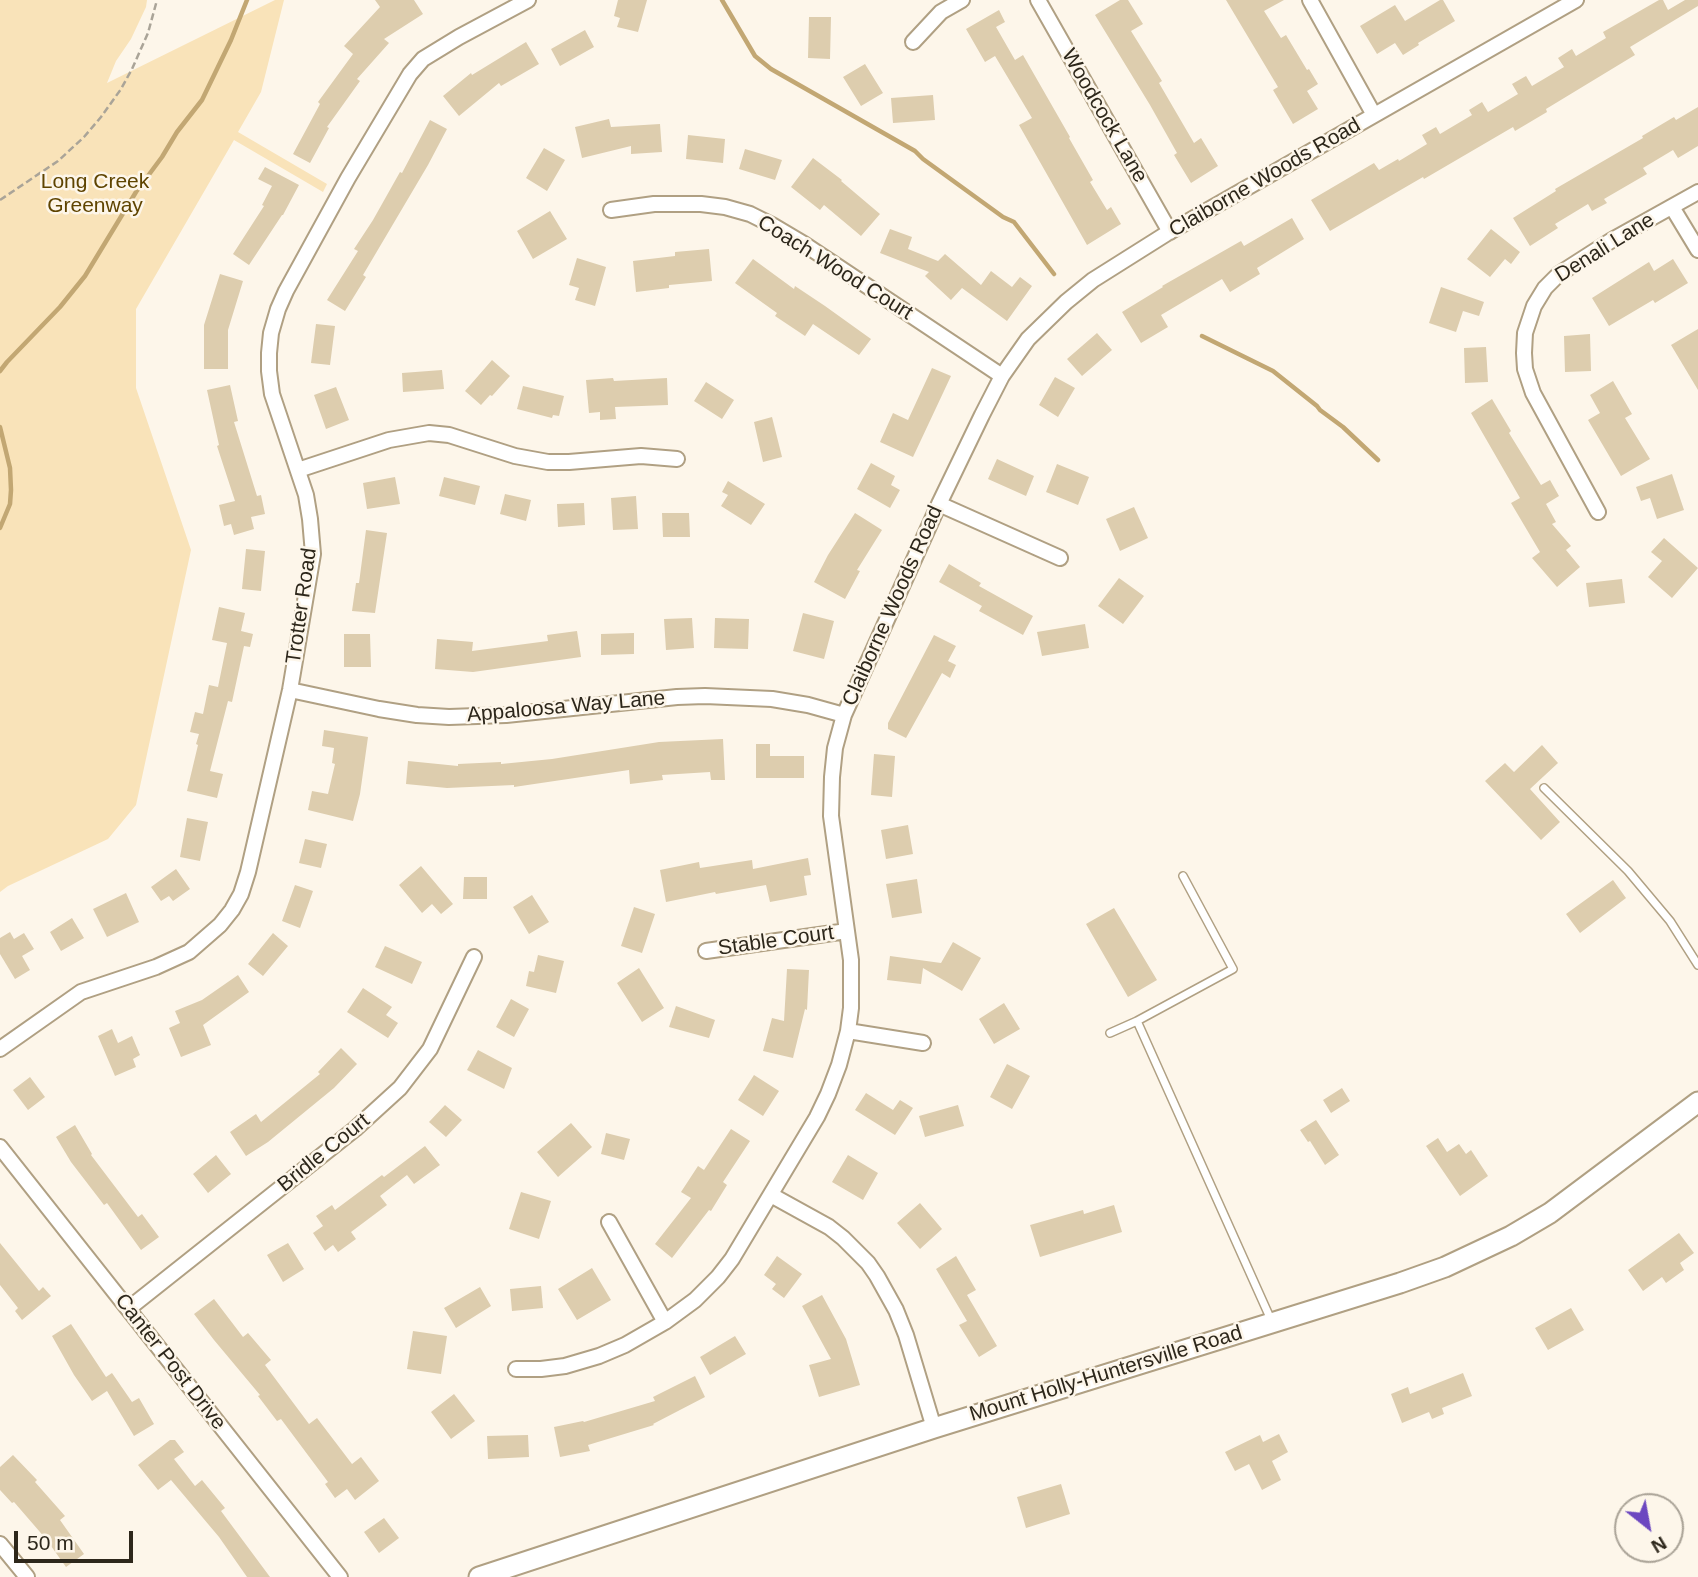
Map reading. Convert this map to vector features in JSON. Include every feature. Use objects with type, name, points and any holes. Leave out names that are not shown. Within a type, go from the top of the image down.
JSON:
[{"type":"main road","name":"Mount Holly-Huntersville Road","points":[[479,1577],[934,1428],[1445,1267],[1511,1236],[1550,1213],[1698,1102]]},
{"type":"street","name":"Trotter Road","points":[[0,1049],[81,992],[170,962],[189,952],[226,918],[241,894],[290,690],[313,554],[306,495],[272,394],[271,333],[278,309],[348,178],[410,75],[423,60],[527,0]]},
{"type":"street","points":[[913,42],[942,12],[962,0]]},
{"type":"street","name":"Woodcock Lane","points":[[1038,0],[1170,232]]},
{"type":"street","points":[[1310,0],[1374,116]]},
{"type":"street","name":"Claiborne Woods Road","points":[[516,1369],[565,1366],[599,1356],[625,1345],[665,1322],[695,1300],[732,1259],[817,1117],[839,1065],[851,1009],[847,931],[831,816],[835,748],[844,715],[939,503],[1002,376],[1028,339],[1093,280],[1170,232],[1568,2]]},
{"type":"street","name":"Denali Lane","points":[[1598,512],[1533,393],[1525,369],[1525,333],[1534,306],[1545,288],[1559,274],[1612,240],[1698,192]]},
{"type":"street","name":"Coach Wood Court","points":[[611,210],[654,204],[701,204],[725,206],[750,214],[804,244],[1002,376]]},
{"type":"street","points":[[1672,206],[1698,250]]},
{"type":"street","points":[[298,470],[389,440],[429,433],[449,435],[514,456],[548,462],[641,456],[677,459]]},
{"type":"street","points":[[939,503],[1060,558]]},
{"type":"street","name":"Appaloosa Way Lane","points":[[290,690],[379,709],[449,717],[506,715],[705,696],[772,699],[844,715]]},
{"type":"street","name":"Stable Court","points":[[706,951],[847,931]]},
{"type":"street","name":"Bridle Court","points":[[128,1309],[355,1129],[400,1088],[430,1049],[474,957]]},
{"type":"street","points":[[848,1031],[923,1043]]},
{"type":"street","name":"Canter Post Drive","points":[[0,1147],[340,1577]]},
{"type":"street","points":[[771,1195],[829,1227],[843,1238],[877,1276],[906,1335],[934,1428]]},
{"type":"street","points":[[609,1222],[665,1322]]},
{"type":"street","points":[[0,1544],[27,1577]]},
{"type":"lane","points":[[1544,788],[1628,871],[1670,921],[1698,965]]},
{"type":"lane","points":[[1110,1033],[1233,970],[1182,876]]},
{"type":"lane","points":[[1136,1021],[1273,1322]]},
{"type":"path","points":[[0,200],[58,161],[93,128],[132,69],[148,33],[157,0]]},
{"type":"green space","name":"Long Creek Greenway","points":[[0,0],[147,0],[131,39],[116,61],[107,83],[275,0],[284,0],[261,92],[238,132],[327,184],[323,192],[234,140],[136,309],[136,388],[191,550],[136,805],[108,839],[0,892]]},
{"type":"building","points":[[375,0],[414,0],[423,14],[384,39],[389,43],[357,79],[360,81],[327,127],[329,128],[310,163],[293,154],[320,104],[318,102],[353,54],[344,46],[380,7]]},
{"type":"building","points":[[618,0],[647,0],[638,32],[617,27],[620,18],[614,16]]},
{"type":"building","points":[[1120,0],[1128,0],[1143,24],[1131,31],[1162,81],[1159,83],[1194,143],[1201,138],[1218,166],[1191,183],[1150,105],[1095,15]]},
{"type":"building","points":[[1226,0],[1284,0],[1264,11],[1281,38],[1286,35],[1318,84],[1307,91],[1318,109],[1293,124],[1273,90],[1278,87]]},
{"type":"building","points":[[1443,0],[1455,21],[1403,55],[1395,43],[1377,54],[1360,26],[1395,5],[1405,21]]},
{"type":"building","points":[[1663,0],[1668,10],[1685,0],[1698,0],[1698,6],[1630,47],[1635,55],[1546,109],[1547,112],[1515,131],[1513,127],[1330,231],[1311,200],[1374,163],[1379,170],[1398,159],[1399,161],[1427,144],[1422,135],[1436,127],[1440,134],[1472,115],[1469,110],[1482,102],[1488,112],[1518,94],[1512,84],[1526,76],[1532,86],[1564,67],[1558,58],[1572,49],[1576,56],[1606,38],[1603,32]]},
{"type":"building","points":[[999,10],[1005,22],[996,27],[1015,60],[1023,55],[1093,180],[1090,182],[1107,210],[1111,207],[1121,224],[1087,245],[1019,125],[1032,118],[995,56],[985,62],[966,29]]},
{"type":"building","points":[[809,17],[831,17],[830,59],[808,58]]},
{"type":"building","points":[[585,30],[594,47],[560,66],[551,49]]},
{"type":"building","points":[[526,42],[539,64],[501,86],[499,83],[459,116],[443,96],[471,73],[472,75]]},
{"type":"building","points":[[865,64],[883,93],[861,106],[843,77]]},
{"type":"building","points":[[933,95],[935,120],[893,123],[891,98]]},
{"type":"building","points":[[1698,107],[1698,146],[1678,158],[1673,150],[1643,168],[1647,174],[1604,199],[1607,203],[1592,211],[1588,204],[1555,224],[1558,228],[1530,246],[1513,218],[1556,191],[1555,189],[1643,138],[1642,136],[1674,117],[1676,120]]},
{"type":"building","points":[[609,119],[611,127],[660,124],[662,152],[631,154],[631,146],[582,158],[575,127]]},
{"type":"building","points":[[430,120],[447,129],[345,311],[327,300],[358,251],[354,249],[400,172],[402,173]]},
{"type":"building","points":[[688,135],[725,139],[723,163],[686,159]]},
{"type":"building","points":[[544,148],[565,160],[547,191],[526,178]]},
{"type":"building","points":[[745,149],[782,160],[775,180],[739,169]]},
{"type":"building","points":[[813,158],[880,214],[861,236],[824,205],[820,210],[791,187]]},
{"type":"building","points":[[265,167],[299,185],[283,215],[249,265],[233,254],[264,206],[262,205],[272,186],[258,179]]},
{"type":"building","points":[[550,211],[567,239],[533,259],[517,231]]},
{"type":"building","points":[[1292,218],[1304,239],[1257,268],[1260,274],[1230,292],[1222,279],[1161,315],[1168,327],[1141,343],[1122,312],[1241,241],[1244,246]]},
{"type":"building","points":[[890,229],[912,237],[908,249],[938,261],[945,254],[981,285],[991,271],[1012,287],[1020,277],[1032,286],[1007,321],[962,288],[951,300],[925,276],[929,272],[880,253]]},
{"type":"building","points":[[1491,229],[1520,252],[1511,264],[1505,259],[1490,277],[1467,259]]},
{"type":"building","points":[[709,249],[712,281],[669,285],[669,288],[636,292],[633,261],[675,256],[675,252]]},
{"type":"building","points":[[577,258],[606,267],[595,306],[575,300],[579,288],[569,285]]},
{"type":"building","points":[[753,259],[871,339],[859,355],[813,324],[805,336],[775,316],[777,313],[735,283]]},
{"type":"building","points":[[1673,259],[1688,283],[1609,326],[1592,298],[1649,262],[1654,271]]},
{"type":"building","points":[[220,274],[243,281],[228,330],[228,369],[204,369],[204,325]]},
{"type":"building","points":[[1441,287],[1484,302],[1479,316],[1463,311],[1456,332],[1429,323]]},
{"type":"building","points":[[316,324],[335,326],[330,365],[311,363]]},
{"type":"building","points":[[1698,329],[1698,390],[1671,345]]},
{"type":"building","points":[[1097,333],[1112,350],[1082,376],[1067,359]]},
{"type":"building","points":[[1590,334],[1591,371],[1565,372],[1564,336]]},
{"type":"building","points":[[1486,347],[1488,382],[1465,383],[1464,348]]},
{"type":"building","points":[[492,360],[510,376],[481,405],[465,391]]},
{"type":"building","points":[[932,368],[951,376],[913,457],[880,442],[893,413],[908,420]]},
{"type":"building","points":[[442,370],[444,389],[403,392],[402,373]]},
{"type":"building","points":[[1055,377],[1075,388],[1058,417],[1039,405]]},
{"type":"building","points":[[613,378],[614,381],[667,378],[668,405],[615,407],[616,419],[600,420],[600,412],[589,413],[586,380]]},
{"type":"building","points":[[1613,381],[1632,414],[1625,418],[1650,459],[1621,476],[1588,420],[1600,413],[1590,395]]},
{"type":"building","points":[[706,382],[734,400],[722,419],[694,401]]},
{"type":"building","points":[[230,385],[238,421],[234,422],[257,496],[261,495],[265,514],[251,517],[254,529],[234,535],[231,524],[224,526],[219,505],[235,501],[217,446],[219,445],[207,390]]},
{"type":"building","points":[[523,386],[564,396],[559,416],[553,415],[552,418],[517,409]]},
{"type":"building","points":[[336,387],[349,420],[326,429],[314,395]]},
{"type":"building","points":[[1492,399],[1541,485],[1550,480],[1559,496],[1546,504],[1556,522],[1552,524],[1571,546],[1566,550],[1580,567],[1557,587],[1532,558],[1540,552],[1511,503],[1520,498],[1471,413]]},
{"type":"building","points":[[772,417],[782,457],[763,462],[754,422]]},
{"type":"building","points":[[997,459],[1034,476],[1026,496],[988,479]]},
{"type":"building","points":[[871,463],[895,476],[891,485],[900,490],[890,508],[857,489]]},
{"type":"building","points":[[1057,464],[1089,477],[1078,505],[1046,492]]},
{"type":"building","points":[[1672,474],[1684,510],[1657,519],[1650,498],[1641,501],[1636,487]]},
{"type":"building","points":[[395,477],[400,504],[367,509],[363,483]]},
{"type":"building","points":[[444,477],[480,486],[475,505],[439,496]]},
{"type":"building","points":[[728,481],[765,504],[751,525],[721,506],[728,495],[722,492]]},
{"type":"building","points":[[505,494],[531,500],[526,521],[500,514]]},
{"type":"building","points":[[636,496],[638,529],[613,530],[611,498]]},
{"type":"building","points":[[584,503],[585,525],[558,527],[557,504]]},
{"type":"building","points":[[1134,507],[1148,538],[1120,551],[1106,519]]},
{"type":"building","points":[[662,513],[689,513],[690,537],[663,537]]},
{"type":"building","points":[[855,513],[882,530],[857,570],[860,571],[845,599],[814,582]]},
{"type":"building","points":[[366,530],[387,533],[375,613],[352,611],[356,583],[359,583]]},
{"type":"building","points":[[1664,538],[1698,568],[1672,598],[1648,577],[1662,561],[1651,552]]},
{"type":"building","points":[[246,549],[265,551],[261,591],[242,589]]},
{"type":"building","points":[[949,564],[981,583],[979,586],[1033,616],[1023,635],[979,611],[982,606],[939,582]]},
{"type":"building","points":[[1119,578],[1144,596],[1123,624],[1098,606]]},
{"type":"building","points":[[1622,579],[1625,603],[1589,607],[1586,583]]},
{"type":"building","points":[[219,607],[245,613],[241,631],[253,634],[250,647],[244,646],[232,702],[228,701],[210,771],[223,774],[217,798],[187,791],[198,745],[199,734],[190,732],[195,712],[203,714],[209,685],[218,687],[227,643],[212,640]]},
{"type":"building","points":[[803,613],[834,621],[824,659],[793,651]]},
{"type":"building","points":[[692,618],[694,648],[666,650],[664,619]]},
{"type":"building","points":[[715,618],[749,619],[748,649],[714,648]]},
{"type":"building","points":[[1085,624],[1089,648],[1042,656],[1037,632]]},
{"type":"building","points":[[577,631],[581,657],[473,672],[435,669],[437,639],[473,642],[472,651],[548,641],[547,635]]},
{"type":"building","points":[[634,633],[634,654],[601,655],[601,634]]},
{"type":"building","points":[[344,634],[370,634],[371,667],[344,667]]},
{"type":"building","points":[[934,635],[956,646],[948,661],[956,665],[950,678],[942,673],[906,738],[888,729],[888,723]]},
{"type":"building","points":[[324,730],[368,737],[360,794],[353,821],[308,810],[312,791],[328,794],[335,764],[332,763],[334,748],[322,746]]},
{"type":"building","points":[[723,739],[725,780],[711,780],[710,772],[662,775],[663,780],[630,784],[629,770],[514,787],[447,788],[406,784],[408,761],[458,766],[501,764],[659,742]]},
{"type":"building","points":[[756,744],[770,744],[770,756],[804,756],[804,778],[756,778]]},
{"type":"building","points":[[1542,745],[1558,763],[1530,789],[1560,822],[1541,840],[1485,781],[1505,763],[1514,772]]},
{"type":"building","points":[[874,754],[895,756],[892,797],[871,795]]},
{"type":"building","points":[[187,818],[208,822],[200,861],[180,857]]},
{"type":"building","points":[[908,825],[913,854],[886,859],[881,830]]},
{"type":"building","points":[[305,839],[327,844],[321,868],[299,863]]},
{"type":"building","points":[[808,858],[811,875],[804,876],[807,895],[770,902],[766,885],[666,902],[660,870],[699,862],[700,868],[752,860],[753,869]]},
{"type":"building","points":[[421,866],[453,904],[441,914],[432,904],[422,913],[399,885]]},
{"type":"building","points":[[176,869],[190,889],[173,901],[169,896],[161,901],[151,887]]},
{"type":"building","points":[[464,877],[487,877],[487,899],[463,899]]},
{"type":"building","points":[[917,879],[922,913],[892,918],[886,884]]},
{"type":"building","points":[[1613,880],[1626,898],[1580,933],[1566,914]]},
{"type":"building","points":[[295,885],[313,891],[300,928],[282,921]]},
{"type":"building","points":[[126,893],[139,922],[107,937],[93,909]]},
{"type":"building","points":[[532,895],[549,922],[529,934],[513,907]]},
{"type":"building","points":[[634,907],[655,914],[642,953],[621,946]]},
{"type":"building","points":[[1114,908],[1157,980],[1128,997],[1086,924]]},
{"type":"building","points":[[72,918],[84,938],[61,951],[50,932]]},
{"type":"building","points":[[10,932],[14,939],[24,933],[34,949],[22,956],[30,970],[15,979],[0,954],[0,938]]},
{"type":"building","points":[[273,933],[288,946],[263,976],[248,964]]},
{"type":"building","points":[[953,942],[981,958],[962,991],[923,968],[921,984],[887,980],[890,956],[941,963]]},
{"type":"building","points":[[385,946],[422,962],[412,984],[375,967]]},
{"type":"building","points":[[538,955],[564,961],[556,993],[526,986],[529,971],[534,972]]},
{"type":"building","points":[[639,968],[664,1008],[642,1022],[617,983]]},
{"type":"building","points":[[787,969],[809,970],[807,1010],[805,1009],[793,1058],[763,1051],[772,1018],[784,1021]]},
{"type":"building","points":[[238,975],[249,992],[203,1025],[211,1045],[181,1057],[169,1028],[180,1023],[175,1011],[202,1000]]},
{"type":"building","points":[[363,988],[392,1007],[386,1015],[398,1023],[388,1038],[347,1012]]},
{"type":"building","points":[[511,999],[529,1009],[514,1037],[496,1027]]},
{"type":"building","points":[[1004,1003],[1020,1029],[994,1044],[979,1019]]},
{"type":"building","points":[[676,1006],[715,1020],[709,1038],[669,1027]]},
{"type":"building","points":[[112,1029],[118,1043],[132,1036],[140,1055],[133,1059],[136,1067],[115,1076],[98,1036]]},
{"type":"building","points":[[341,1048],[357,1064],[334,1088],[268,1142],[246,1156],[230,1132],[256,1114],[261,1122],[320,1074],[318,1072]]},
{"type":"building","points":[[478,1050],[512,1068],[504,1089],[467,1070]]},
{"type":"building","points":[[1007,1064],[1030,1076],[1012,1109],[990,1097]]},
{"type":"building","points":[[754,1075],[779,1091],[763,1116],[738,1100]]},
{"type":"building","points":[[30,1077],[45,1097],[28,1110],[13,1090]]},
{"type":"building","points":[[1342,1088],[1350,1101],[1331,1113],[1323,1100]]},
{"type":"building","points":[[866,1093],[893,1110],[900,1100],[913,1108],[895,1135],[855,1110]]},
{"type":"building","points":[[445,1105],[462,1120],[446,1137],[429,1122]]},
{"type":"building","points":[[958,1105],[964,1126],[925,1137],[919,1116]]},
{"type":"building","points":[[1316,1120],[1339,1155],[1325,1165],[1300,1130]]},
{"type":"building","points":[[571,1123],[592,1147],[558,1177],[537,1152]]},
{"type":"building","points":[[75,1125],[91,1155],[138,1217],[142,1214],[159,1237],[141,1250],[107,1203],[104,1205],[71,1162],[56,1137]]},
{"type":"building","points":[[731,1129],[750,1141],[723,1182],[727,1185],[711,1211],[709,1210],[672,1258],[655,1244],[691,1198],[681,1192],[698,1166],[704,1170]]},
{"type":"building","points":[[606,1133],[630,1139],[624,1160],[601,1154]]},
{"type":"building","points":[[1438,1138],[1447,1152],[1459,1144],[1466,1154],[1471,1150],[1488,1176],[1460,1196],[1426,1146]]},
{"type":"building","points":[[425,1146],[440,1165],[414,1184],[407,1175],[380,1196],[387,1205],[351,1232],[356,1239],[338,1252],[333,1245],[325,1251],[313,1233],[323,1226],[316,1216],[332,1205],[335,1210]]},
{"type":"building","points":[[216,1155],[231,1174],[208,1193],[193,1174]]},
{"type":"building","points":[[848,1155],[878,1173],[863,1200],[832,1182]]},
{"type":"building","points":[[521,1192],[551,1201],[539,1239],[509,1229]]},
{"type":"building","points":[[920,1203],[942,1229],[920,1249],[897,1223]]},
{"type":"building","points":[[1114,1205],[1122,1232],[1040,1257],[1030,1225],[1083,1210],[1084,1214]]},
{"type":"building","points":[[1679,1233],[1694,1253],[1680,1263],[1684,1270],[1666,1283],[1662,1277],[1643,1291],[1628,1270]]},
{"type":"building","points":[[0,1243],[39,1291],[43,1287],[51,1296],[22,1320],[15,1311],[18,1308],[0,1285]]},
{"type":"building","points":[[288,1243],[304,1269],[283,1282],[267,1255]]},
{"type":"building","points":[[777,1256],[802,1274],[784,1298],[772,1289],[776,1284],[764,1275]]},
{"type":"building","points":[[956,1256],[976,1290],[967,1295],[997,1346],[979,1357],[959,1325],[967,1321],[936,1269]]},
{"type":"building","points":[[592,1268],[611,1300],[577,1320],[558,1289]]},
{"type":"building","points":[[541,1286],[543,1308],[512,1311],[510,1289]]},
{"type":"building","points":[[480,1287],[491,1306],[456,1328],[444,1308]]},
{"type":"building","points":[[822,1295],[846,1339],[860,1385],[819,1397],[809,1365],[831,1359],[802,1306]]},
{"type":"building","points":[[214,1299],[243,1337],[248,1333],[271,1360],[265,1365],[309,1424],[317,1418],[352,1464],[361,1457],[379,1481],[355,1500],[347,1489],[335,1498],[325,1484],[328,1482],[281,1419],[277,1421],[258,1396],[260,1395],[194,1314]]},
{"type":"building","points":[[1571,1308],[1584,1330],[1548,1350],[1535,1328]]},
{"type":"building","points":[[71,1324],[106,1377],[112,1373],[132,1402],[139,1398],[154,1424],[134,1436],[107,1391],[92,1401],[52,1336]]},
{"type":"building","points":[[413,1331],[447,1336],[441,1374],[407,1369]]},
{"type":"building","points":[[735,1336],[746,1354],[710,1375],[700,1357]]},
{"type":"building","points":[[1463,1373],[1472,1396],[1442,1408],[1444,1414],[1432,1419],[1429,1412],[1402,1423],[1391,1394],[1408,1387],[1410,1394]]},
{"type":"building","points":[[695,1376],[705,1397],[654,1425],[588,1445],[590,1451],[560,1457],[554,1427],[584,1422],[655,1401],[653,1397]]},
{"type":"building","points":[[454,1394],[475,1421],[451,1439],[431,1412]]},
{"type":"building","points":[[1279,1434],[1288,1452],[1272,1461],[1281,1480],[1262,1490],[1249,1464],[1235,1471],[1225,1452],[1260,1435],[1263,1442]]},
{"type":"building","points":[[528,1435],[529,1457],[488,1459],[487,1436]]},
{"type":"building","points":[[170,1440],[175,1440],[184,1452],[174,1459],[195,1486],[202,1480],[225,1508],[221,1511],[270,1577],[247,1577],[219,1537],[171,1480],[158,1490],[138,1465]]},
{"type":"building","points":[[13,1455],[65,1516],[60,1520],[84,1554],[66,1567],[46,1539],[0,1490],[0,1467]]},
{"type":"building","points":[[1061,1484],[1070,1514],[1026,1528],[1017,1497]]},
{"type":"building","points":[[384,1518],[399,1538],[379,1553],[364,1532]]},
{"type":"waterway","points":[[0,371],[85,276],[136,192],[202,100],[247,0]]},
{"type":"waterway","points":[[722,0],[755,56],[771,69],[915,151],[1003,217],[1014,222],[1054,274]]},
{"type":"waterway","points":[[1202,336],[1273,371],[1343,427],[1378,460]]},
{"type":"waterway","points":[[0,427],[10,468],[11,490],[10,504],[0,528]]}]
